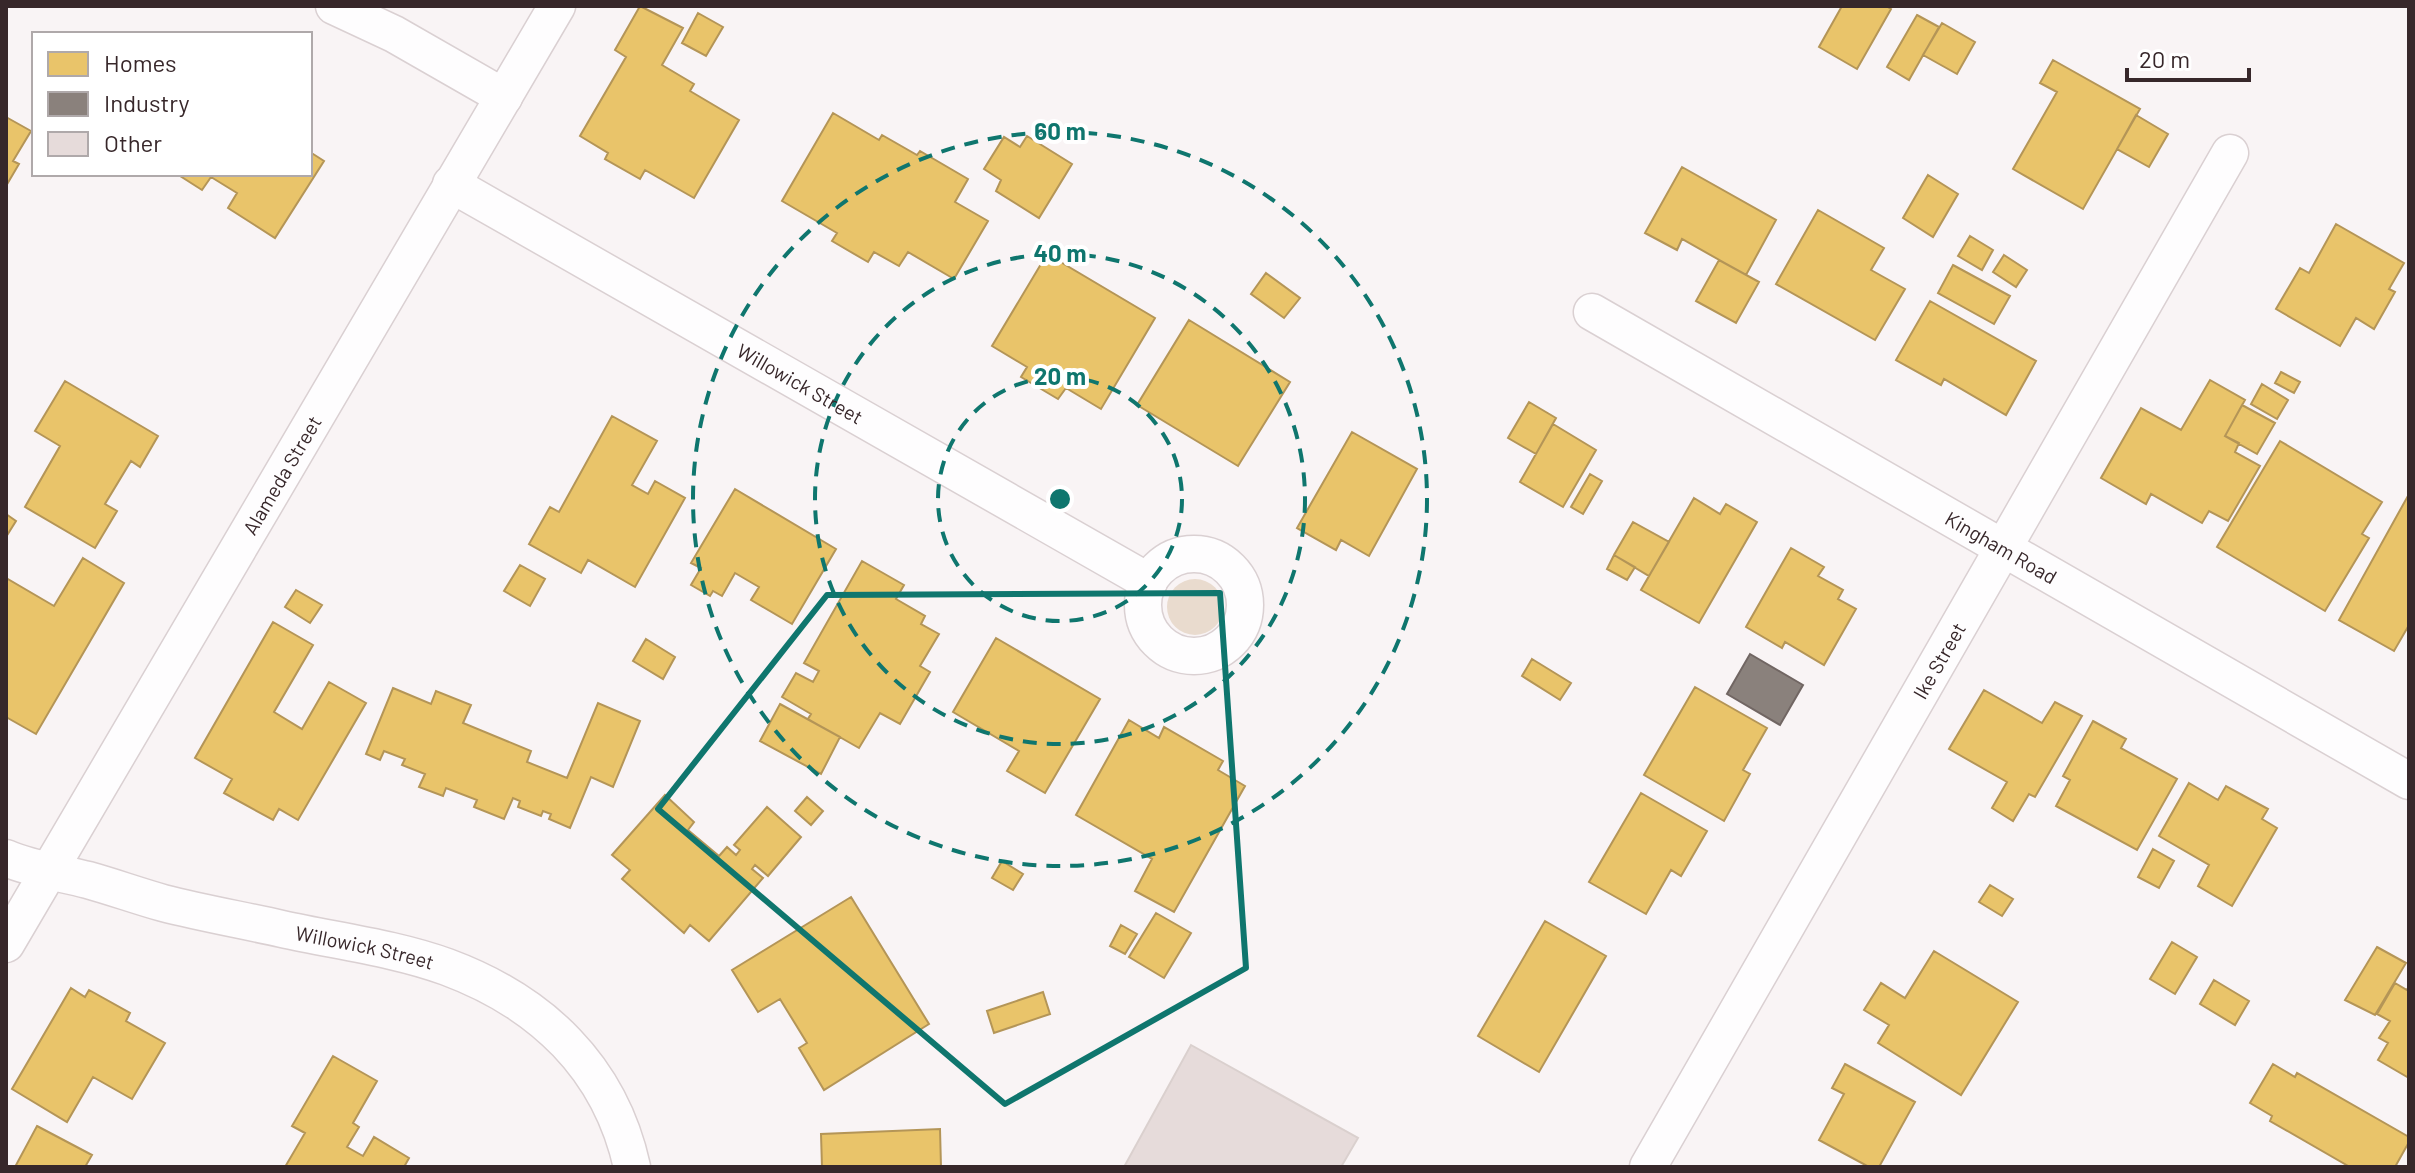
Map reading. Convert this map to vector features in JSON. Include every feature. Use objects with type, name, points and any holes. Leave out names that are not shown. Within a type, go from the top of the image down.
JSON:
[{"type":"street","points":[[334,6],[394,34],[504,97]]},
{"type":"street","name":"Alameda Street","points":[[6,944],[557,6]]},
{"type":"street","name":"Ike Street","points":[[1648,1167],[2230,153]]},
{"type":"street","name":"Willowick Street","points":[[451,184],[1149,582]]},
{"type":"street","name":"Kingham Road","points":[[1592,312],[2409,781]]},
{"type":"street","name":"Willowick Street","points":[[6,858],[164,903],[393,952],[445,966],[482,982],[546,1022],[577,1052],[616,1117],[632,1167]]},
{"type":"highlighted area","points":[[1220,593],[1246,968],[1005,1104],[658,809],[827,595]]},
{"type":"shaded area","points":[[1195,579],[1215,587],[1223,607],[1215,627],[1195,635],[1175,627],[1167,607],[1175,587]]},
{"type":"building: Homes","points":[[640,6],[683,28],[662,65],[694,84],[690,91],[739,120],[694,198],[645,170],[640,179],[605,159],[608,153],[580,136],[626,57],[615,50]]},
{"type":"building: Homes","points":[[1842,6],[1886,6],[1891,9],[1857,69],[1819,47]]},
{"type":"building: Homes","points":[[698,13],[723,27],[706,56],[682,43]]},
{"type":"building: Homes","points":[[1917,15],[1939,27],[1909,80],[1887,67]]},
{"type":"building: Homes","points":[[1942,23],[1975,42],[1957,74],[1923,55]]},
{"type":"building: Homes","points":[[2053,60],[2140,109],[2083,209],[2013,169],[2057,92],[2040,83]]},
{"type":"building: Homes","points":[[833,113],[879,140],[882,135],[917,155],[920,151],[968,179],[955,202],[988,221],[954,279],[908,252],[899,266],[874,252],[868,262],[832,241],[837,233],[782,201]]},
{"type":"building: Homes","points":[[2136,115],[2168,134],[2149,167],[2117,149]]},
{"type":"building: Homes","points":[[6,117],[31,131],[13,161],[19,164],[6,186]]},
{"type":"building: Homes","points":[[1027,136],[1072,164],[1039,218],[996,191],[1001,180],[984,169],[1004,137],[1020,147]]},
{"type":"building: Homes","points":[[312,153],[324,161],[275,238],[228,208],[237,193],[211,177],[202,190],[180,176],[312,176]]},
{"type":"building: Homes","points":[[1682,167],[1776,220],[1746,275],[1682,239],[1677,250],[1645,233]]},
{"type":"building: Homes","points":[[1928,175],[1958,194],[1933,237],[1903,218]]},
{"type":"building: Homes","points":[[1818,210],[1884,248],[1871,270],[1905,289],[1875,340],[1776,284]]},
{"type":"building: Homes","points":[[2336,224],[2404,263],[2389,289],[2395,292],[2374,329],[2356,318],[2340,346],[2276,309],[2300,268],[2309,273]]},
{"type":"building: Homes","points":[[1970,236],[1993,250],[1982,270],[1958,256]]},
{"type":"building: Homes","points":[[1047,254],[1155,318],[1101,409],[1066,388],[1058,399],[1021,377],[1027,367],[992,346]]},
{"type":"building: Homes","points":[[2004,255],[2027,270],[2016,287],[1993,272]]},
{"type":"building: Homes","points":[[1719,260],[1759,282],[1736,323],[1696,301]]},
{"type":"building: Homes","points":[[1953,265],[2010,296],[1994,324],[1938,293]]},
{"type":"building: Homes","points":[[1266,273],[1300,298],[1284,318],[1251,294]]},
{"type":"building: Homes","points":[[1930,301],[2036,361],[2006,415],[1944,379],[1941,385],[1896,360]]},
{"type":"building: Homes","points":[[1189,320],[1290,382],[1238,466],[1137,405]]},
{"type":"building: Homes","points":[[2281,372],[2300,382],[2294,393],[2275,383]]},
{"type":"building: Homes","points":[[2210,380],[2245,400],[2225,436],[2239,443],[2235,452],[2260,466],[2228,521],[2209,511],[2202,523],[2151,494],[2146,504],[2101,478],[2141,408],[2181,430]]},
{"type":"building: Homes","points":[[65,381],[158,436],[140,467],[131,461],[105,504],[117,511],[95,548],[25,507],[60,446],[35,431]]},
{"type":"building: Homes","points":[[2262,384],[2288,400],[2277,419],[2251,404]]},
{"type":"building: Homes","points":[[1529,402],[1556,418],[1536,454],[1508,438]]},
{"type":"building: Homes","points":[[2242,405],[2275,423],[2257,454],[2225,436]]},
{"type":"building: Homes","points":[[612,416],[657,441],[632,485],[648,494],[655,481],[685,498],[635,587],[588,560],[581,573],[529,544],[550,507],[559,512]]},
{"type":"building: Homes","points":[[1553,424],[1596,450],[1563,507],[1520,482]]},
{"type":"building: Homes","points":[[1352,432],[1417,469],[1369,556],[1341,540],[1336,550],[1297,528]]},
{"type":"building: Homes","points":[[2280,441],[2382,502],[2362,534],[2369,538],[2325,611],[2217,547]]},
{"type":"building: Homes","points":[[1590,474],[1602,481],[1583,514],[1571,507]]},
{"type":"building: Homes","points":[[735,489],[836,549],[792,624],[751,600],[759,587],[735,573],[722,596],[713,591],[710,596],[691,585],[701,568],[691,563]]},
{"type":"building: Homes","points":[[2409,494],[2409,625],[2394,651],[2339,620]]},
{"type":"building: Homes","points":[[1694,498],[1720,514],[1726,504],[1757,522],[1699,623],[1641,590]]},
{"type":"building: Homes","points":[[6,514],[16,521],[6,537]]},
{"type":"building: Homes","points":[[1633,522],[1669,542],[1649,576],[1614,555]]},
{"type":"building: Homes","points":[[1791,548],[1824,567],[1818,576],[1843,590],[1838,599],[1856,609],[1824,665],[1785,642],[1782,648],[1746,627]]},
{"type":"building: Homes","points":[[1614,555],[1635,567],[1627,580],[1607,569]]},
{"type":"building: Homes","points":[[83,558],[124,583],[36,734],[6,717],[6,578],[54,606]]},
{"type":"building: Homes","points":[[862,561],[904,585],[896,599],[925,616],[921,624],[939,634],[920,666],[930,672],[900,724],[880,713],[859,748],[808,719],[811,714],[782,697],[796,673],[813,682],[819,671],[804,663]]},
{"type":"building: Homes","points":[[520,565],[545,579],[530,606],[504,591]]},
{"type":"building: Homes","points":[[296,590],[322,605],[310,623],[285,607]]},
{"type":"building: Homes","points":[[273,622],[313,645],[274,712],[302,729],[329,682],[366,703],[298,820],[279,809],[273,820],[224,793],[232,779],[195,758]]},
{"type":"building: Homes","points":[[996,638],[1100,699],[1045,793],[1007,771],[1019,751],[953,712]]},
{"type":"building: Homes","points":[[646,639],[675,657],[663,679],[633,661]]},
{"type":"building: Homes","points":[[1532,659],[1571,683],[1560,700],[1522,676]]},
{"type":"building: Homes","points":[[1695,687],[1767,728],[1743,770],[1750,774],[1724,821],[1644,775]]},
{"type":"building: Homes","points":[[393,688],[431,704],[436,691],[471,705],[463,723],[531,751],[527,762],[567,778],[598,703],[640,721],[613,787],[591,777],[570,828],[549,819],[551,814],[543,811],[541,816],[518,807],[520,801],[513,798],[504,819],[474,807],[477,800],[446,788],[443,796],[419,787],[425,774],[402,765],[405,759],[384,751],[380,760],[366,754]]},
{"type":"building: Homes","points":[[1984,690],[2042,723],[2055,702],[2082,716],[2035,797],[2029,794],[2013,821],[1992,808],[2007,782],[1949,749]]},
{"type":"building: Homes","points":[[780,704],[840,737],[821,774],[760,741]]},
{"type":"building: Homes","points":[[1129,720],[1159,738],[1164,727],[1223,761],[1218,770],[1245,786],[1174,912],[1135,891],[1152,859],[1076,815]]},
{"type":"building: Homes","points":[[2093,721],[2126,739],[2121,748],[2177,779],[2137,850],[2056,806],[2070,780],[2063,776]]},
{"type":"building: Homes","points":[[2189,783],[2218,800],[2226,786],[2268,809],[2262,819],[2277,828],[2232,906],[2198,886],[2209,865],[2159,836]]},
{"type":"building: Homes","points":[[1641,793],[1707,831],[1681,876],[1671,870],[1646,914],[1589,882]]},
{"type":"building: Homes","points":[[665,795],[694,822],[688,830],[719,856],[727,847],[736,855],[740,850],[734,845],[767,807],[801,837],[768,876],[755,865],[752,869],[763,878],[709,941],[690,925],[684,933],[622,879],[630,870],[612,855]]},
{"type":"building: Homes","points":[[807,797],[823,811],[811,825],[795,811]]},
{"type":"building: Homes","points":[[2153,849],[2174,861],[2159,888],[2138,877]]},
{"type":"building: Homes","points":[[1002,861],[1023,874],[1013,890],[992,878]]},
{"type":"building: Homes","points":[[1990,885],[2013,899],[2002,916],[1979,902]]},
{"type":"building: Homes","points":[[851,897],[929,1024],[824,1090],[799,1048],[807,1043],[780,999],[758,1012],[732,970]]},
{"type":"building: Homes","points":[[1156,913],[1191,933],[1164,978],[1129,957]]},
{"type":"building: Homes","points":[[1545,921],[1606,956],[1539,1072],[1478,1036]]},
{"type":"building: Homes","points":[[1121,925],[1137,934],[1125,954],[1110,946]]},
{"type":"building: Homes","points":[[2172,942],[2197,957],[2175,994],[2150,979]]},
{"type":"building: Homes","points":[[2377,947],[2406,963],[2375,1015],[2345,1000]]},
{"type":"building: Homes","points":[[1934,951],[2018,1002],[1961,1095],[1878,1043],[1889,1025],[1864,1010],[1881,983],[1905,998]]},
{"type":"building: Homes","points":[[2214,980],[2249,1001],[2235,1025],[2200,1004]]},
{"type":"building: Homes","points":[[2395,983],[2407,990],[2409,986],[2409,1078],[2378,1060],[2388,1043],[2379,1038],[2390,1021],[2377,1014]]},
{"type":"building: Homes","points":[[71,988],[85,997],[89,990],[130,1013],[126,1021],[165,1043],[132,1099],[93,1077],[67,1122],[12,1089]]},
{"type":"building: Homes","points":[[1043,992],[1050,1014],[994,1033],[987,1011]]},
{"type":"building: Homes","points":[[333,1056],[377,1081],[353,1123],[359,1127],[347,1147],[363,1156],[374,1137],[409,1158],[404,1167],[285,1167],[305,1133],[292,1126]]},
{"type":"building: Homes","points":[[1845,1064],[1915,1102],[1879,1167],[1869,1167],[1819,1140],[1844,1094],[1832,1088]]},
{"type":"building: Homes","points":[[2273,1064],[2295,1077],[2297,1073],[2409,1137],[2395,1167],[2350,1167],[2270,1121],[2272,1116],[2250,1103]]},
{"type":"building: Homes","points":[[37,1126],[92,1155],[85,1167],[15,1167]]},
{"type":"building: Homes","points":[[940,1129],[941,1167],[822,1167],[821,1134]]},
{"type":"building: Industry","points":[[1750,654],[1803,685],[1780,725],[1727,694]]},
{"type":"building: Other","points":[[1191,1045],[1358,1138],[1341,1167],[1124,1167]]}]
